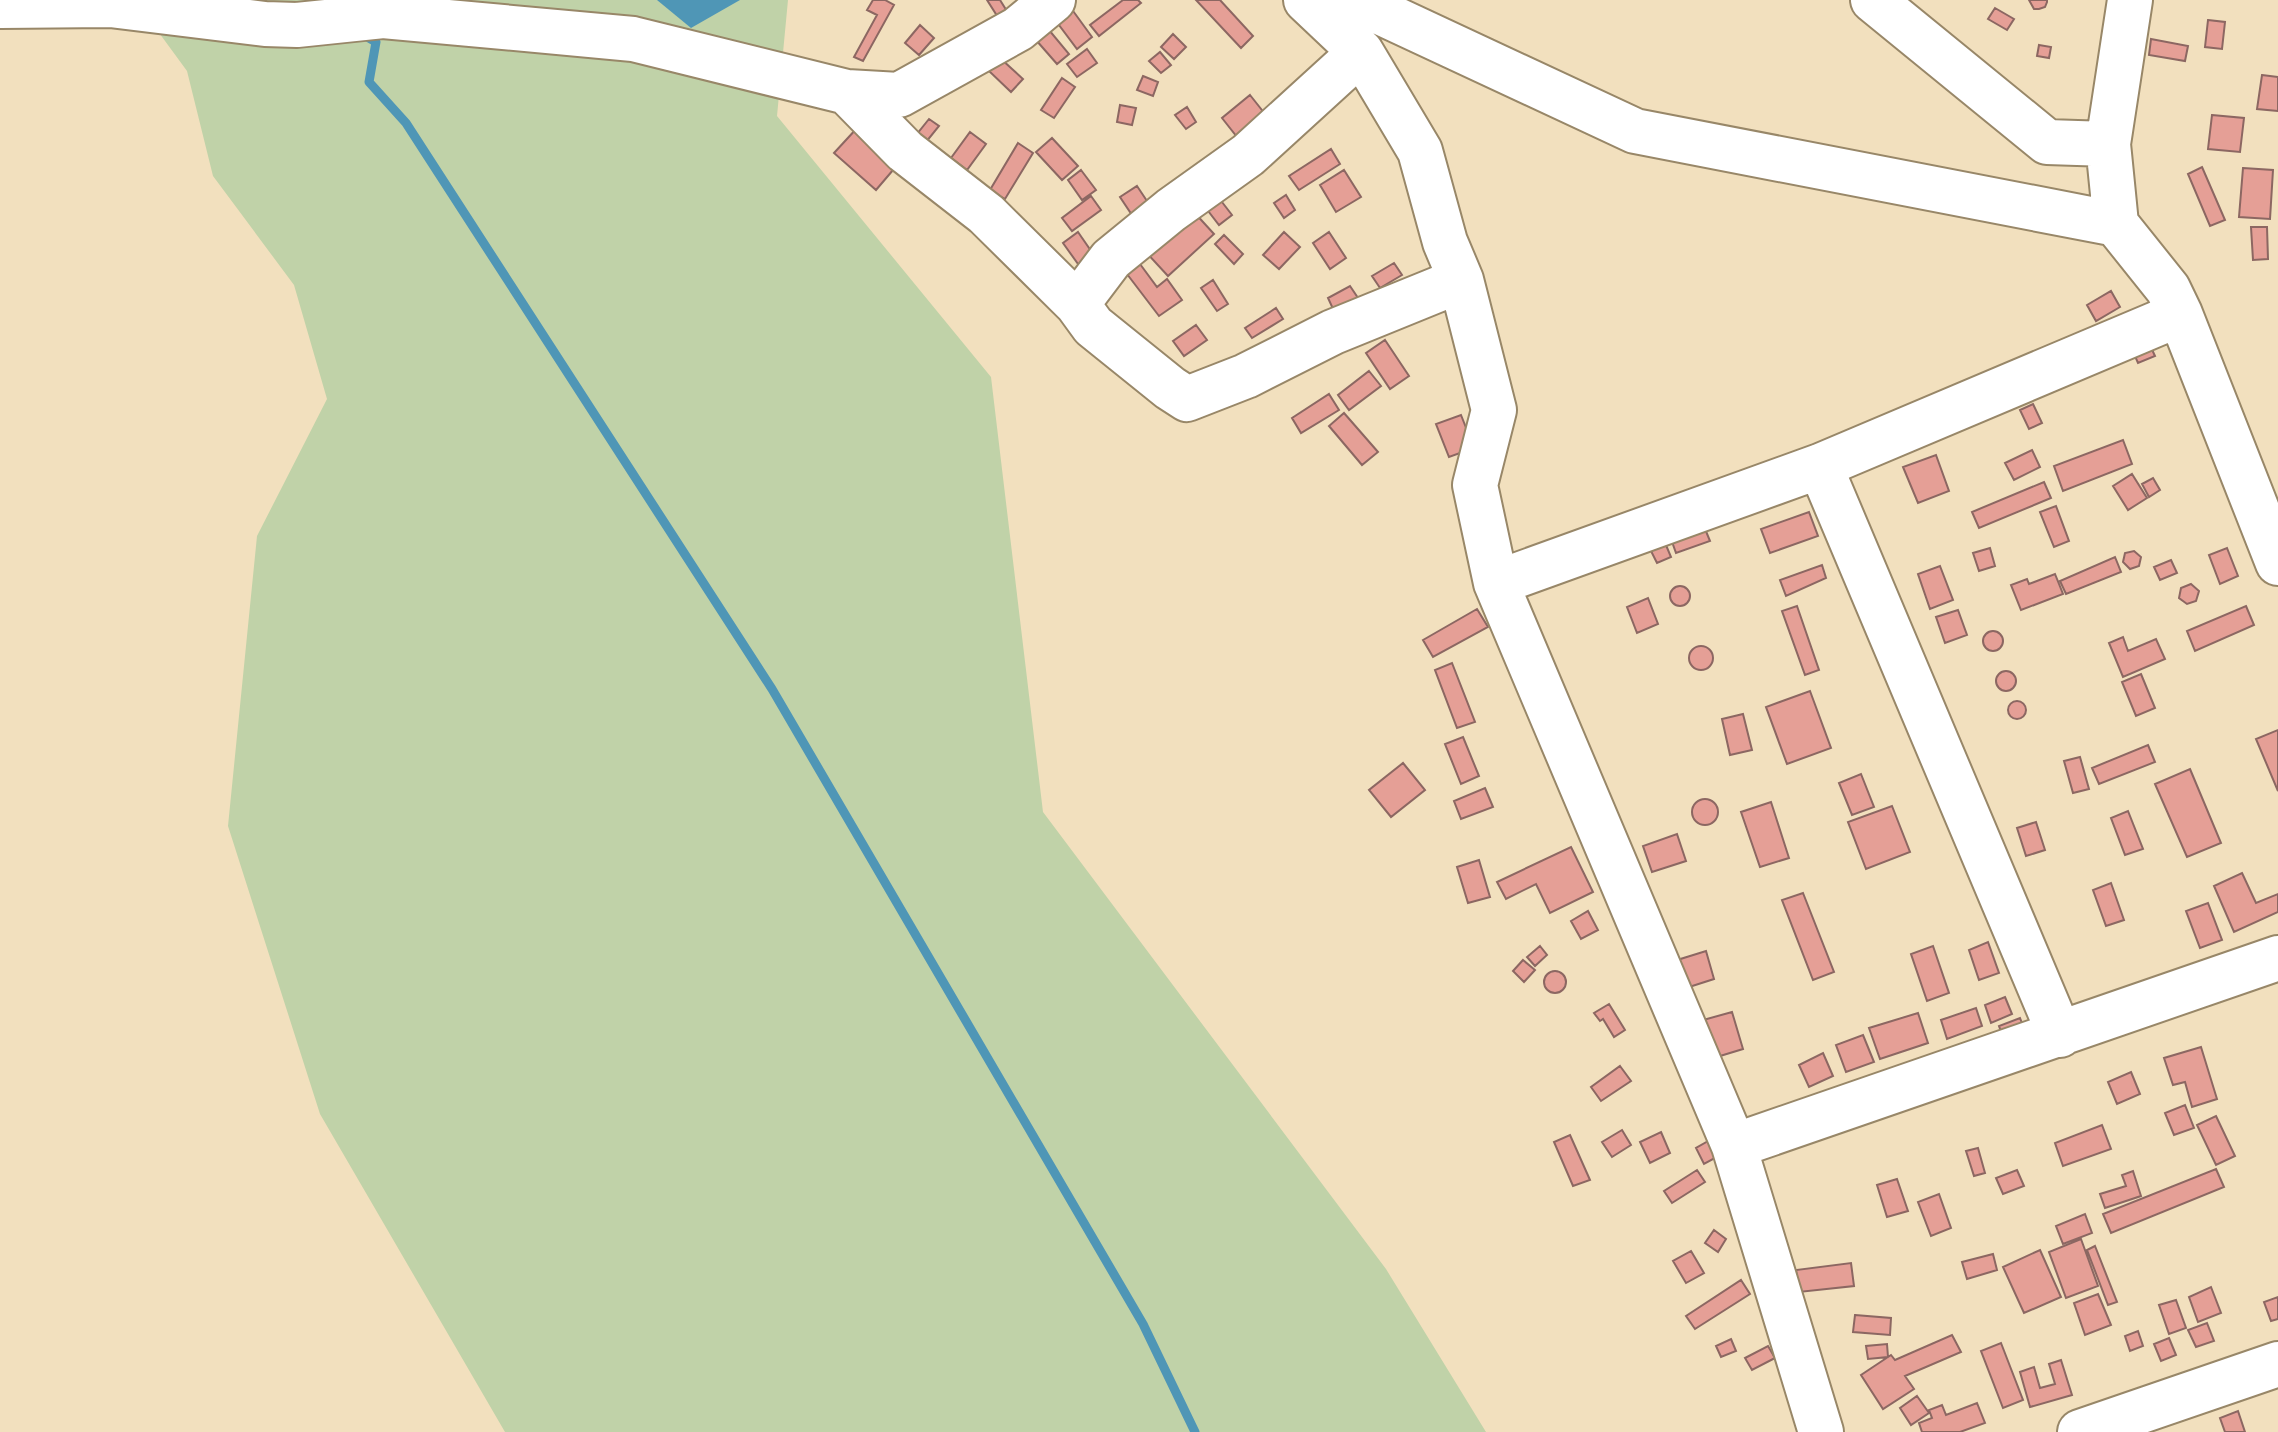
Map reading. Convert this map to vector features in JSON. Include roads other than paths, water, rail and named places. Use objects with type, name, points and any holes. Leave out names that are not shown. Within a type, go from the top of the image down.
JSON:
[{"type":"street","points":[[0,6],[110,5],[235,21],[297,25],[383,16],[633,39],[847,92],[899,95],[1018,29],[1053,0]]},
{"type":"street","points":[[1306,0],[1361,52],[1420,151],[1445,242],[1461,280],[1494,410],[1475,485],[1496,583],[1734,1146],[1821,1432]]},
{"type":"street","points":[[1354,0],[1635,131],[2116,224]]},
{"type":"street","points":[[1873,0],[2047,142],[2108,144]]},
{"type":"street","points":[[2130,0],[2108,144],[2116,224],[2168,289],[2180,314],[2278,563]]},
{"type":"street","points":[[1077,304],[1111,259],[1171,210],[1248,155],[1361,52]]},
{"type":"street","points":[[847,92],[905,151],[986,214],[1077,304],[1093,326],[1187,399],[1246,376],[1333,332],[1461,280]]},
{"type":"street","points":[[1496,583],[1820,466],[2180,314]]},
{"type":"street","points":[[1820,466],[2060,1035]]},
{"type":"street","points":[[1734,1146],[2278,958]]},
{"type":"street","points":[[2080,1432],[2278,1364]]},
{"type":"water","points":[[657,0],[740,0],[691,28]]},
{"type":"waterway","points":[[364,35],[376,42],[369,82],[406,123],[772,689],[1143,1324],[1195,1432]]}]
